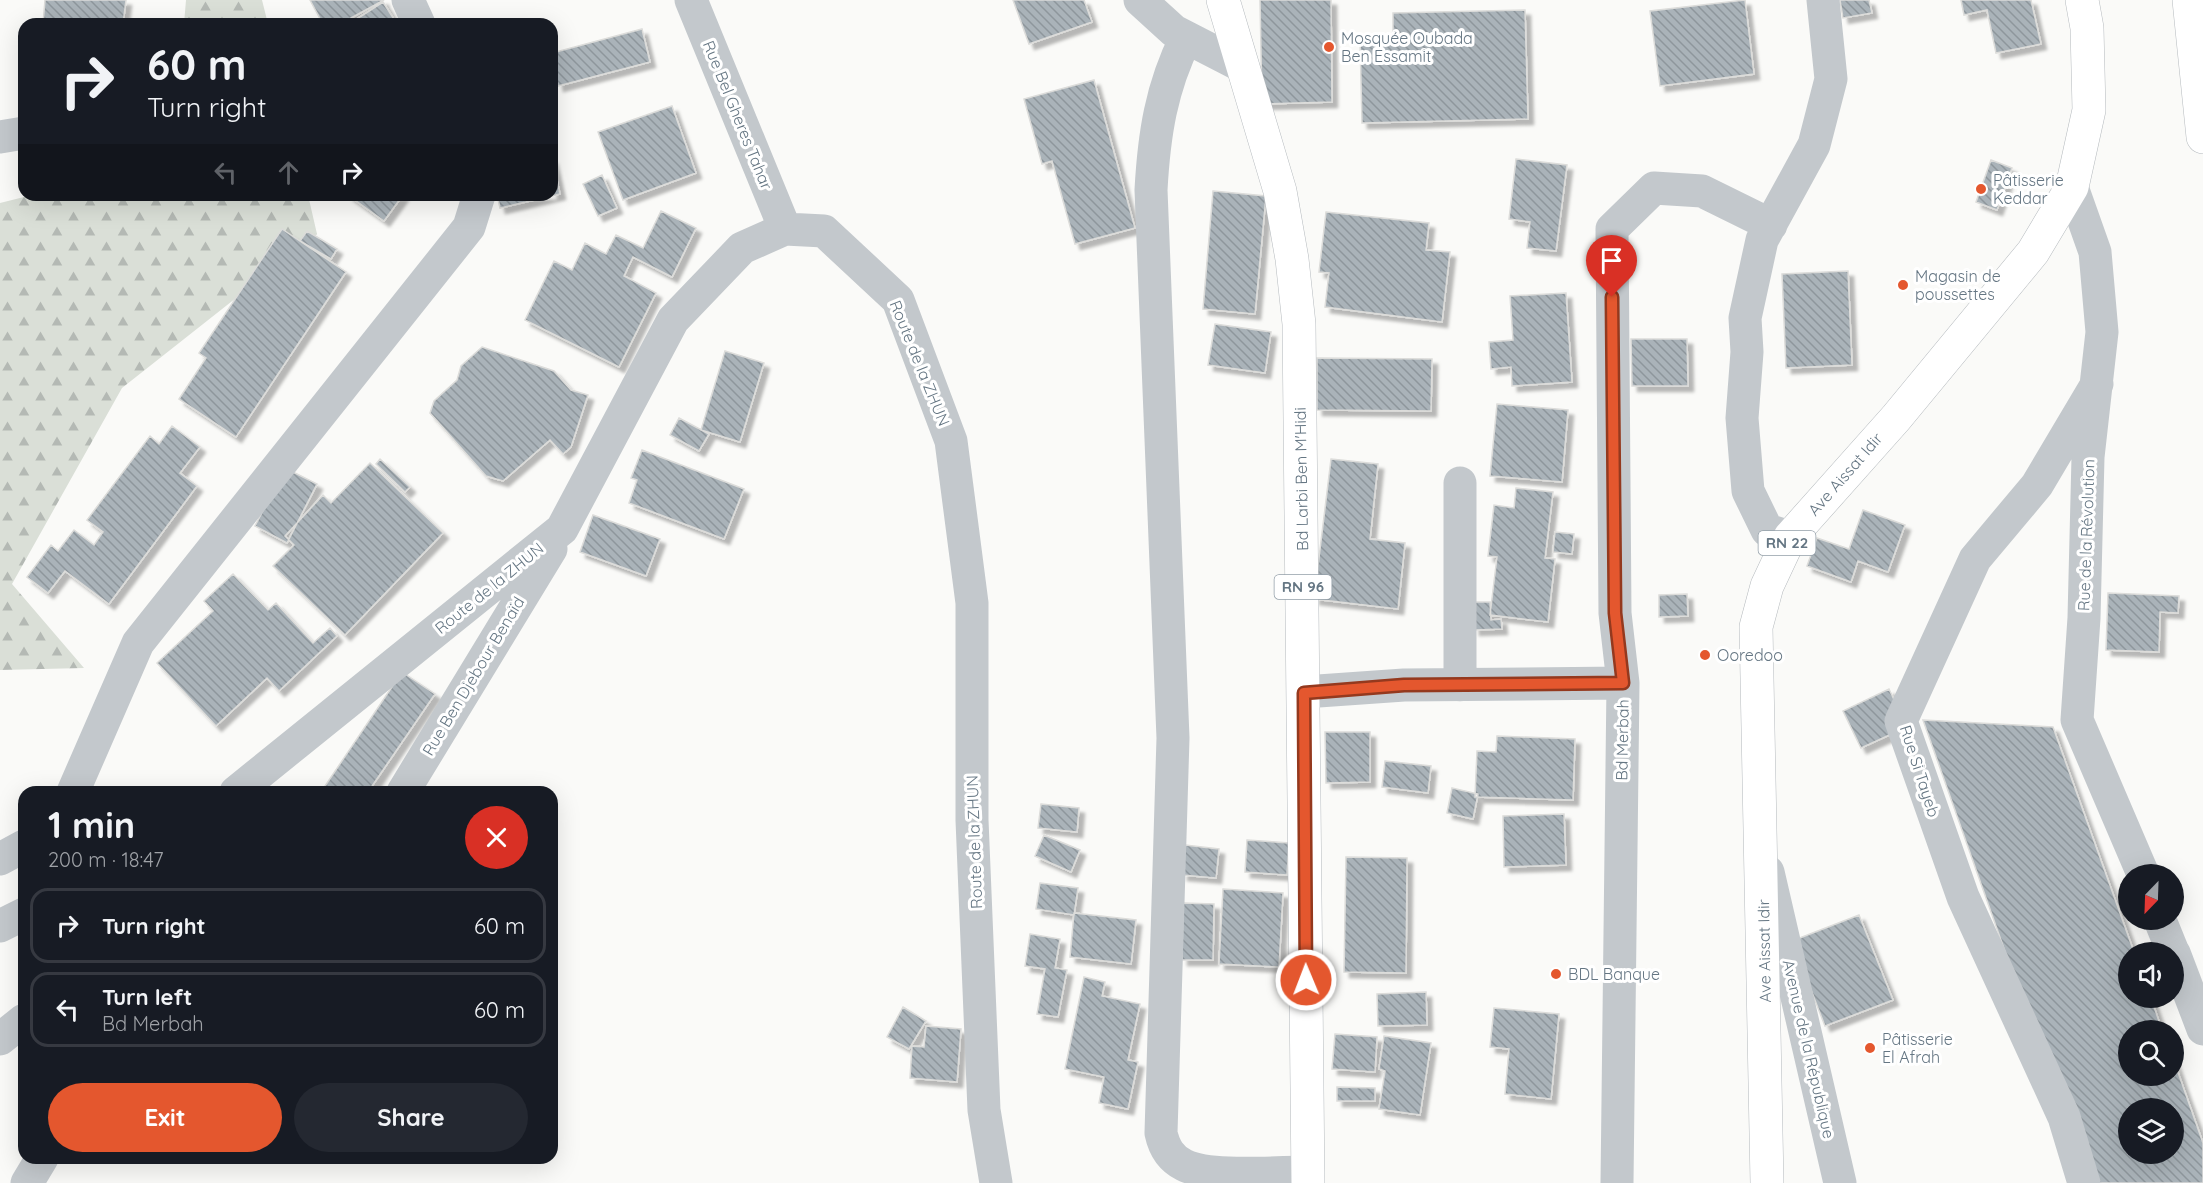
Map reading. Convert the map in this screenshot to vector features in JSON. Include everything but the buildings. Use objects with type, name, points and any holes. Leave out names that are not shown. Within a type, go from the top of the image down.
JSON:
[{"type":"main road","name":"Bd Larbi Ben M'Hidi","points":[[1223,0],[1280,191],[1293,259],[1299,324],[1308,1178]]},
{"type":"main road","name":"Ave Aissat Idir","points":[[1767,1183],[1756,627],[1767,586],[1791,537],[1896,418],[2033,252],[2072,187],[2090,110],[2088,28],[2082,0]]},
{"type":"main road","points":[[2189,0],[2203,137]]},
{"type":"street","points":[[408,0],[416,18]]},
{"type":"street","name":"Rue Bel Gheres Tahar","points":[[691,0],[785,229]]},
{"type":"street","points":[[1140,0],[1149,11],[1186,38],[1242,66]]},
{"type":"street","points":[[1791,537],[1767,530],[1748,491],[1742,418],[1748,352],[1745,318],[1762,240],[1814,145],[1831,79],[1823,0]]},
{"type":"street","points":[[1186,38],[1174,62],[1158,114],[1151,190],[1173,738],[1161,1133],[1171,1156],[1194,1169],[1308,1178]]},
{"type":"street","points":[[0,137],[18,134]]},
{"type":"street","name":"Rue de la Révolution","points":[[2072,187],[2095,252],[2102,332],[2088,457],[2084,618],[2077,720],[2139,864]]},
{"type":"street","name":"Bd Merbah","points":[[1617,1183],[1623,683],[1615,613],[1612,229],[1654,188],[1702,191],[1771,225]]},
{"type":"street","points":[[76,786],[138,643],[469,227],[477,201]]},
{"type":"street","name":"Route de la ZHUN","points":[[247,786],[562,529],[673,320],[742,248],[785,229],[824,231],[898,300],[951,441],[972,603],[972,819],[984,1110],[996,1183]]},
{"type":"street","name":"Rue Si Tayeb","points":[[2084,1183],[2064,1117],[1963,897],[1901,721],[1975,559],[2037,485],[2097,384]]},
{"type":"street","points":[[1460,483],[1460,685]]},
{"type":"street","name":"Rue Ben Djebour Benaïd","points":[[407,786],[562,529]]},
{"type":"street","points":[[1304,693],[1404,685],[1623,683]]},
{"type":"street","name":"Avenue de la République","points":[[1762,844],[1840,1183]]},
{"type":"street","points":[[0,859],[18,849]]},
{"type":"street","points":[[0,926],[18,917]]},
{"type":"street","points":[[2184,981],[2203,1029]]},
{"type":"street","points":[[0,1039],[18,1025]]},
{"type":"street","points":[[27,1183],[38,1164]]},
{"type":"green space","points":[[186,0],[262,0],[266,18],[184,18]]},
{"type":"green space","points":[[18,198],[18,201],[309,201],[317,234],[122,388],[12,584],[84,668],[0,670],[0,203]]},
{"type":"place","name":"Mosquée Oubada Ben Essamit","points":[[1329,47]]},
{"type":"place","name":"Pâtisserie Keddar","points":[[1981,189]]},
{"type":"place","name":"Magasin de poussettes","points":[[1903,285]]},
{"type":"place","name":"Ooredoo","points":[[1705,655]]},
{"type":"place","name":"BDL Banque","points":[[1556,974]]},
{"type":"place","name":"Pâtisserie El Afrah","points":[[1870,1048]]},
{"type":"route","points":[[1306,980],[1304,693],[1404,685],[1623,683],[1615,613],[1612,297]]}]
